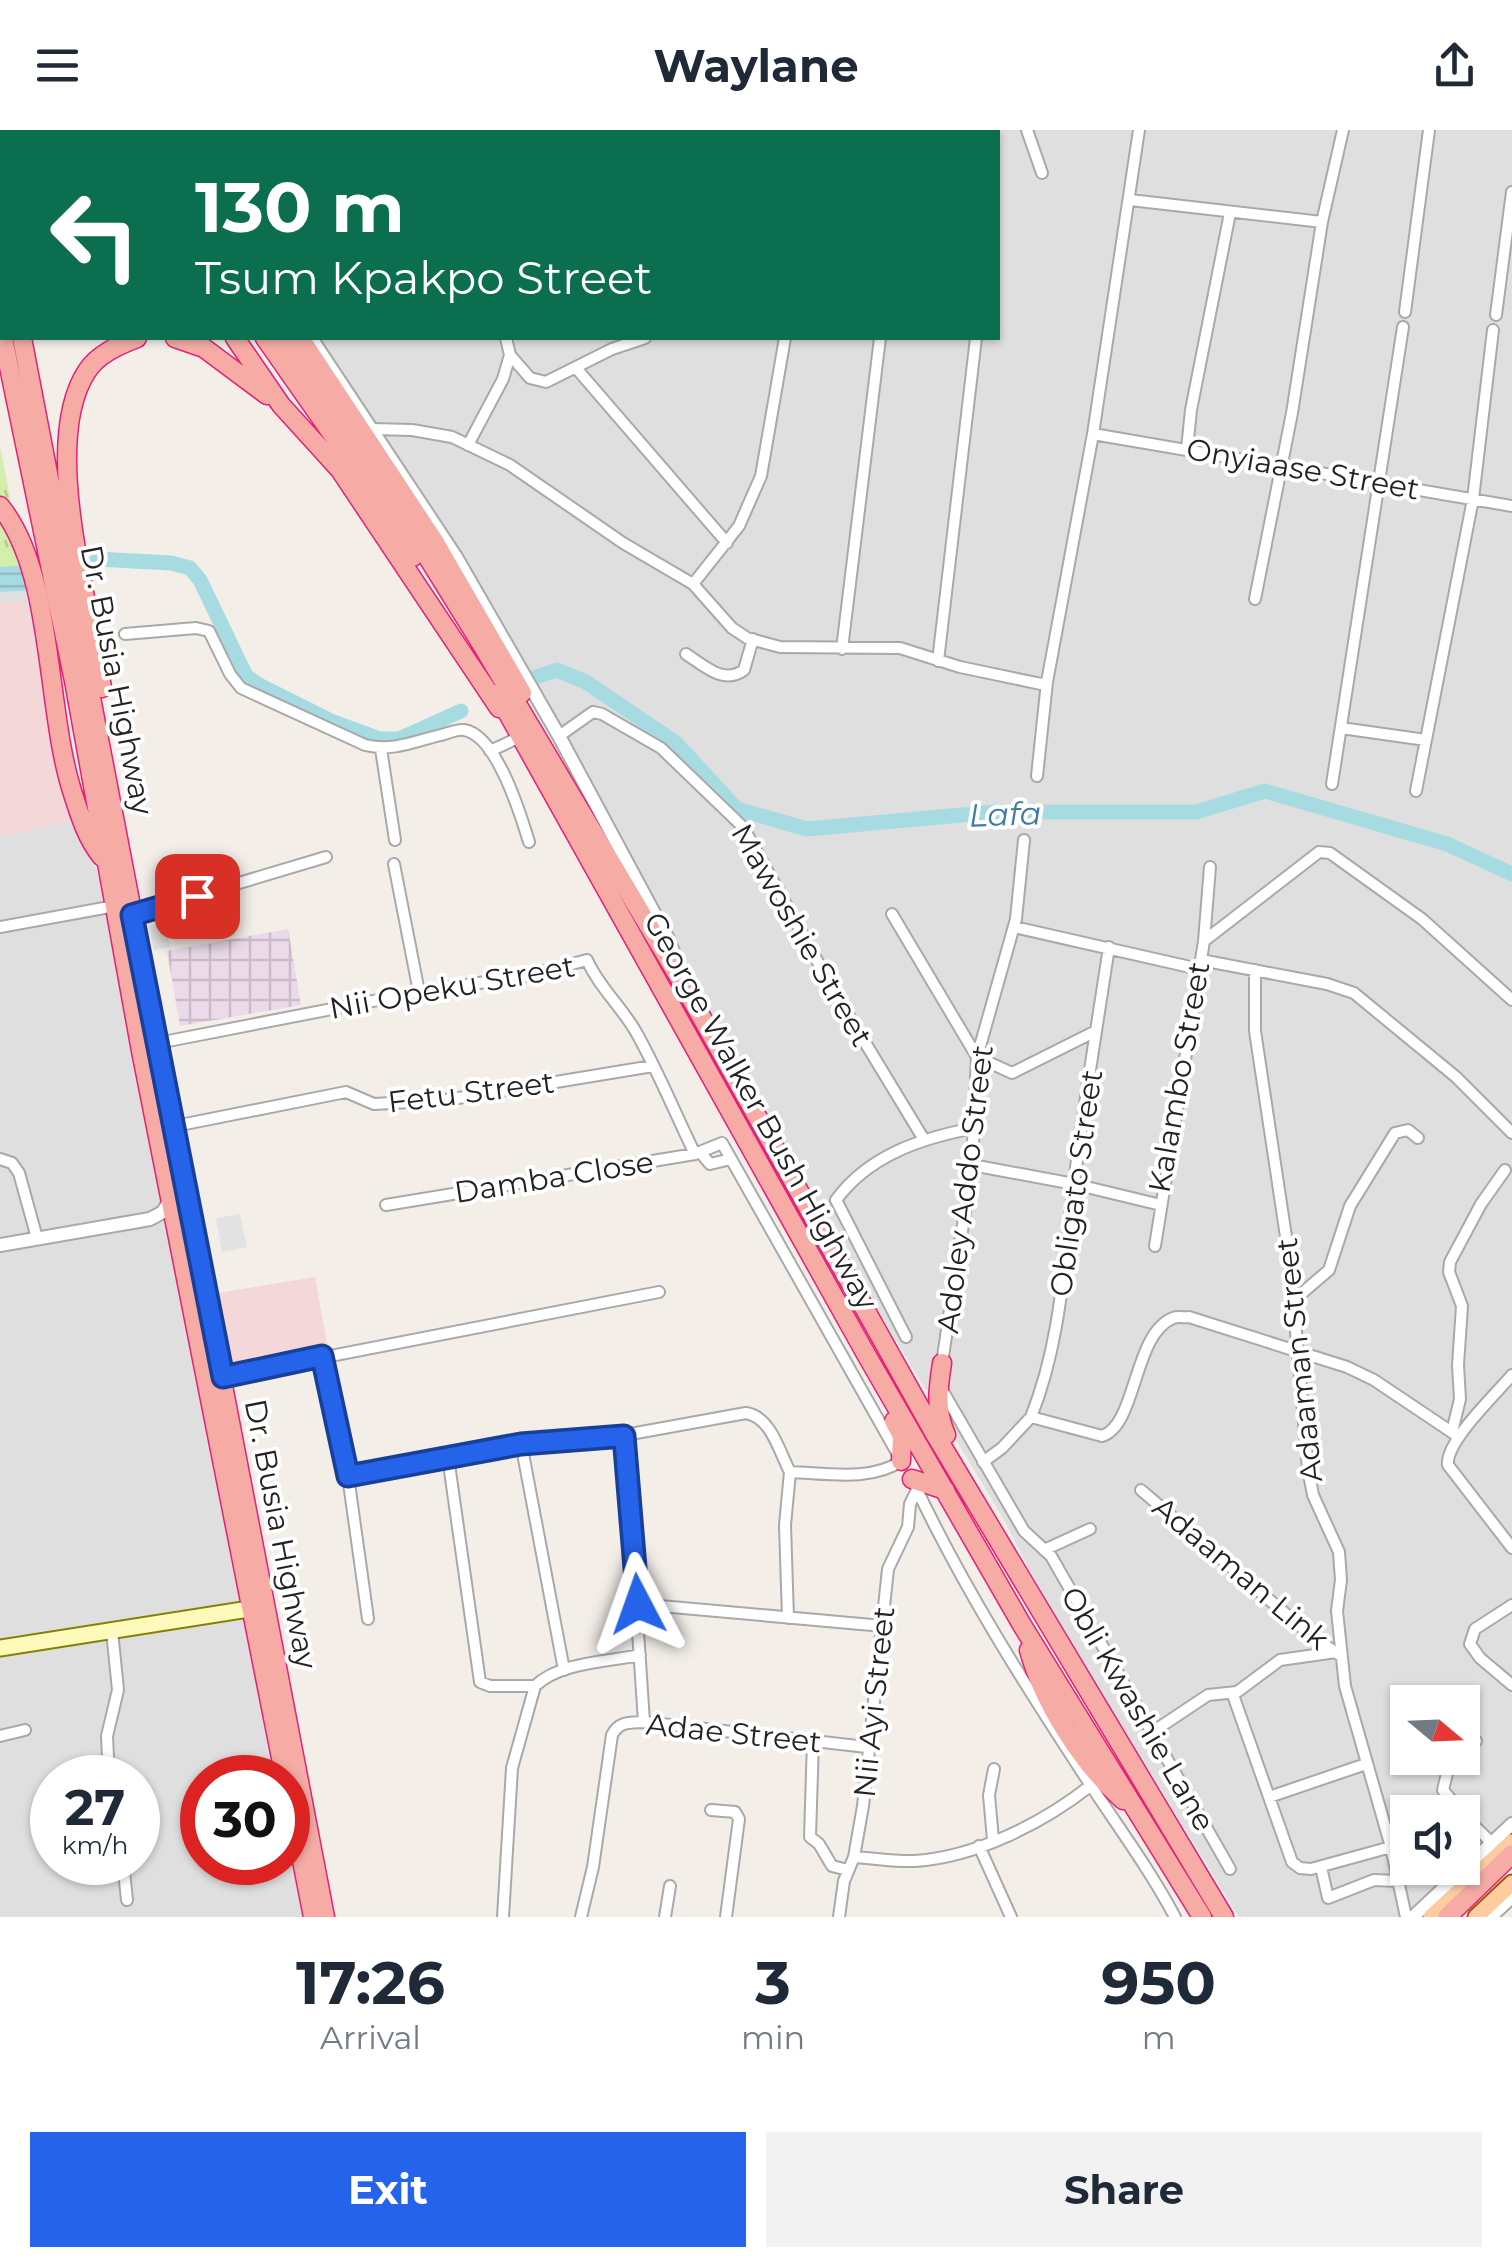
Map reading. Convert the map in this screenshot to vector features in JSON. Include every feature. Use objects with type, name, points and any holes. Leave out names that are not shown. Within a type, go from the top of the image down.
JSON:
[{"type":"highway","name":"Dr. Busia Highway","points":[[4,340],[74,680],[170,1198],[326,1917]]},
{"type":"highway","name":"Dr. Busia Highway","points":[[22,340],[223,1377],[282,1755]]},
{"type":"highway","points":[[30,384],[31,340]]},
{"type":"highway","points":[[103,758],[102,687],[71,514],[66,449],[72,404],[87,370],[112,348],[132,340]]},
{"type":"highway","points":[[181,340],[204,348],[281,405]]},
{"type":"highway","points":[[235,340],[281,405],[340,470],[488,696],[516,730]]},
{"type":"highway","name":"George Walker Bush Highway","points":[[267,340],[366,449],[461,633],[867,1356],[1022,1626],[1202,1917]]},
{"type":"highway","name":"George Walker Bush Highway","points":[[285,340],[366,449],[683,984],[1008,1556],[1224,1917]]},
{"type":"highway","points":[[301,340],[366,449]]},
{"type":"highway","points":[[0,506],[18,532],[34,574],[68,779],[90,841],[105,860]]},
{"type":"highway","points":[[867,1356],[872,1382],[902,1436],[901,1461]]},
{"type":"highway","points":[[904,1376],[928,1374],[942,1363]]},
{"type":"highway","points":[[942,1363],[938,1416],[999,1529],[1008,1556]]},
{"type":"highway","points":[[915,1485],[945,1490]]},
{"type":"highway","points":[[1447,1917],[1512,1854]]},
{"type":"highway","points":[[306,1885],[312,1917]]},
{"type":"main road","points":[[0,1648],[259,1603]]},
{"type":"main road","points":[[1431,1917],[1512,1842]]},
{"type":"main road","points":[[1476,1917],[1512,1884]]},
{"type":"street","points":[[1028,130],[1042,173]]},
{"type":"street","points":[[1037,776],[1047,682],[1093,434],[1139,130]]},
{"type":"street","points":[[1255,600],[1282,466],[1322,222],[1343,130]]},
{"type":"street","points":[[1405,312],[1429,130]]},
{"type":"street","points":[[1496,315],[1512,192]]},
{"type":"street","points":[[1130,200],[1322,222]]},
{"type":"street","points":[[1187,448],[1230,212]]},
{"type":"street","points":[[1332,784],[1403,326]]},
{"type":"street","points":[[1416,792],[1472,499],[1493,330]]},
{"type":"street","name":"George Walker Bush Highway","points":[[312,340],[366,449],[456,558],[668,939],[683,984]]},
{"type":"street","points":[[506,340],[510,355],[538,382],[546,382],[640,340]]},
{"type":"street","points":[[693,584],[739,526],[761,476],[785,340]]},
{"type":"street","points":[[842,649],[880,340]]},
{"type":"street","points":[[938,661],[976,340]]},
{"type":"street","points":[[468,445],[503,379],[510,355]]},
{"type":"street","points":[[576,368],[728,542]]},
{"type":"street","points":[[366,449],[432,432],[510,465],[622,543],[693,584],[732,628],[753,639],[780,647],[900,648],[938,661],[1041,684],[1047,682]]},
{"type":"street","name":"Onyiaase Street","points":[[1093,434],[1512,506]]},
{"type":"street","points":[[126,634],[196,628],[209,631],[230,674],[242,688],[365,745],[381,749],[464,730],[490,751],[511,787],[529,842]]},
{"type":"street","points":[[686,654],[721,677],[730,677],[744,670],[753,639]]},
{"type":"street","name":"Mawoshie Street","points":[[558,736],[592,712],[602,714],[661,748],[698,787],[734,816],[922,1138]]},
{"type":"street","points":[[1341,728],[1426,740]]},
{"type":"street","points":[[490,751],[516,730]]},
{"type":"street","points":[[381,749],[394,840]]},
{"type":"street","name":"Adoley Addo Street","points":[[942,1363],[972,1165],[978,1057],[1014,927],[1024,840]]},
{"type":"street","name":"Kalambo Street","points":[[1204,941],[1319,852],[1330,853],[1422,919],[1512,1000]]},
{"type":"street","points":[[132,915],[326,858]]},
{"type":"street","points":[[394,864],[419,992]]},
{"type":"street","name":"Kalambo Street","points":[[972,1165],[1074,1184],[1161,1206],[1204,941],[1210,867]]},
{"type":"street","points":[[0,926],[115,906]]},
{"type":"street","points":[[892,914],[978,1057],[1012,1073],[1096,1031]]},
{"type":"street","points":[[1014,927],[1200,964],[1254,970],[1354,993],[1456,1077],[1512,1133]]},
{"type":"street","name":"Obligato Street","points":[[1032,1417],[1044,1386],[1063,1287],[1109,947]]},
{"type":"street","name":"Nii Opeku Street","points":[[158,1043],[419,992],[526,976],[587,960],[598,981],[622,1010],[698,1153]]},
{"type":"street","name":"Adaaman Street","points":[[1254,970],[1255,1031],[1294,1300],[1313,1495],[1342,1564],[1337,1612],[1339,1654],[1390,1844]]},
{"type":"street","name":"Fetu Street","points":[[175,1126],[346,1092],[374,1104],[446,1100],[653,1066]]},
{"type":"street","points":[[906,1337],[836,1200],[870,1166],[922,1138],[974,1128]]},
{"type":"street","points":[[1294,1300],[1329,1270],[1350,1206],[1395,1133],[1408,1130],[1418,1138]]},
{"type":"street","name":"Damba Close","points":[[386,1205],[698,1153],[722,1143],[730,1158]]},
{"type":"street","points":[[698,1153],[710,1164],[730,1158],[915,1485],[1002,1648],[1090,1786],[1149,1866],[1176,1917]]},
{"type":"street","points":[[0,1160],[12,1162],[19,1173],[37,1238]]},
{"type":"street","points":[[1506,1170],[1481,1204],[1450,1262],[1451,1280],[1462,1306],[1460,1399],[1456,1434],[1446,1458],[1448,1466],[1512,1548]]},
{"type":"street","points":[[0,1245],[150,1218],[162,1212],[170,1198]]},
{"type":"street","points":[[1156,1246],[1161,1206]]},
{"type":"street","points":[[223,1377],[660,1292]]},
{"type":"street","points":[[984,1462],[1032,1417],[1102,1436],[1109,1434],[1118,1423],[1137,1371],[1157,1332],[1173,1318],[1189,1318],[1296,1349],[1374,1380],[1456,1434]]},
{"type":"street","points":[[322,1356],[348,1476],[368,1619]]},
{"type":"street","points":[[1456,1434],[1512,1375]]},
{"type":"street","points":[[939,1384],[1024,1531],[1044,1550],[1090,1529]]},
{"type":"street","points":[[1501,1388],[1512,1398]]},
{"type":"street","points":[[348,1476],[521,1444],[624,1436],[758,1415],[790,1472],[785,1525],[788,1618]]},
{"type":"street","points":[[624,1436],[644,1722]]},
{"type":"street","points":[[521,1444],[564,1670]]},
{"type":"street","points":[[448,1457],[477,1678],[484,1685],[535,1686]]},
{"type":"street","points":[[790,1472],[873,1473],[888,1470],[901,1461]]},
{"type":"street","name":"Nii Ayi Street","points":[[839,1917],[863,1806],[888,1569],[908,1527],[915,1485]]},
{"type":"street","name":"Adaaman Link","points":[[1140,1490],[1314,1638],[1339,1654]]},
{"type":"street","name":"Obli Kwashie Lane","points":[[1044,1550],[1052,1556],[1230,1869]]},
{"type":"street","points":[[638,1604],[882,1626]]},
{"type":"street","points":[[1512,1605],[1475,1629],[1470,1644],[1480,1658],[1512,1685]]},
{"type":"street","points":[[108,1755],[107,1736],[118,1690],[112,1630]]},
{"type":"street","points":[[1151,1734],[1208,1695],[1232,1695],[1280,1660],[1339,1654]]},
{"type":"street","points":[[503,1917],[512,1768],[535,1686],[564,1670],[640,1655]]},
{"type":"street","points":[[1232,1695],[1292,1862],[1300,1868],[1320,1867],[1390,1847]]},
{"type":"street","name":"Adae Street","points":[[580,1917],[593,1867],[612,1734],[624,1723],[868,1747]]},
{"type":"street","points":[[0,1736],[24,1730]]},
{"type":"street","points":[[814,1741],[810,1837],[832,1866],[848,1870]]},
{"type":"street","points":[[1269,1797],[1366,1764]]},
{"type":"street","points":[[993,1840],[989,1795],[994,1769]]},
{"type":"street","points":[[854,1856],[911,1862],[945,1858],[1068,1804],[1090,1786]]},
{"type":"street","points":[[711,1810],[735,1812],[739,1819],[726,1917]]},
{"type":"street","points":[[1409,1917],[1512,1824]]},
{"type":"street","points":[[1480,1831],[1492,1843]]},
{"type":"street","points":[[979,1846],[1011,1917]]},
{"type":"street","points":[[1320,1867],[1328,1898],[1374,1880],[1390,1881]]},
{"type":"street","points":[[125,1885],[127,1900]]},
{"type":"street","name":"Adaaman Street","points":[[1398,1885],[1409,1917]]},
{"type":"street","points":[[665,1917],[670,1886]]},
{"type":"street","points":[[1490,1917],[1512,1897]]},
{"type":"shaded area","points":[[1000,130],[1512,130],[1512,1820],[1480,1850],[1480,1795],[1390,1795],[1390,1885],[1443,1885],[1409,1917],[1239,1917],[1053,1614],[1001,1515],[765,1122],[579,764],[317,340],[1000,340]]},
{"type":"shaded area","points":[[26,591],[68,793],[104,891],[277,1755],[180,1755],[180,1885],[301,1885],[307,1917],[0,1917],[0,592]]},
{"type":"shaded area","points":[[0,602],[27,602],[70,821],[0,837]]},
{"type":"shaded area","points":[[165,922],[170,947],[154,950],[149,926]]},
{"type":"shaded area","points":[[288,929],[301,1005],[180,1026],[167,951]]},
{"type":"shaded area","points":[[240,1214],[247,1247],[222,1252],[216,1218]]},
{"type":"shaded area","points":[[315,1277],[328,1348],[232,1369],[218,1293]]},
{"type":"green space","points":[[0,446],[23,565],[0,567]]},
{"type":"water","points":[[23,565],[26,591],[0,592],[0,567]]},
{"type":"waterway","points":[[97,559],[171,563],[190,568],[200,580],[246,676],[331,721],[380,739],[399,739],[461,711]]},
{"type":"waterway","name":"Lafa","points":[[536,677],[557,670],[586,682],[676,743],[737,809],[807,829],[995,812],[1196,812],[1265,791],[1447,844],[1512,874]]},
{"type":"route","points":[[197,896],[132,915],[223,1377],[322,1356],[348,1476],[521,1444],[624,1436],[638,1604]]}]
